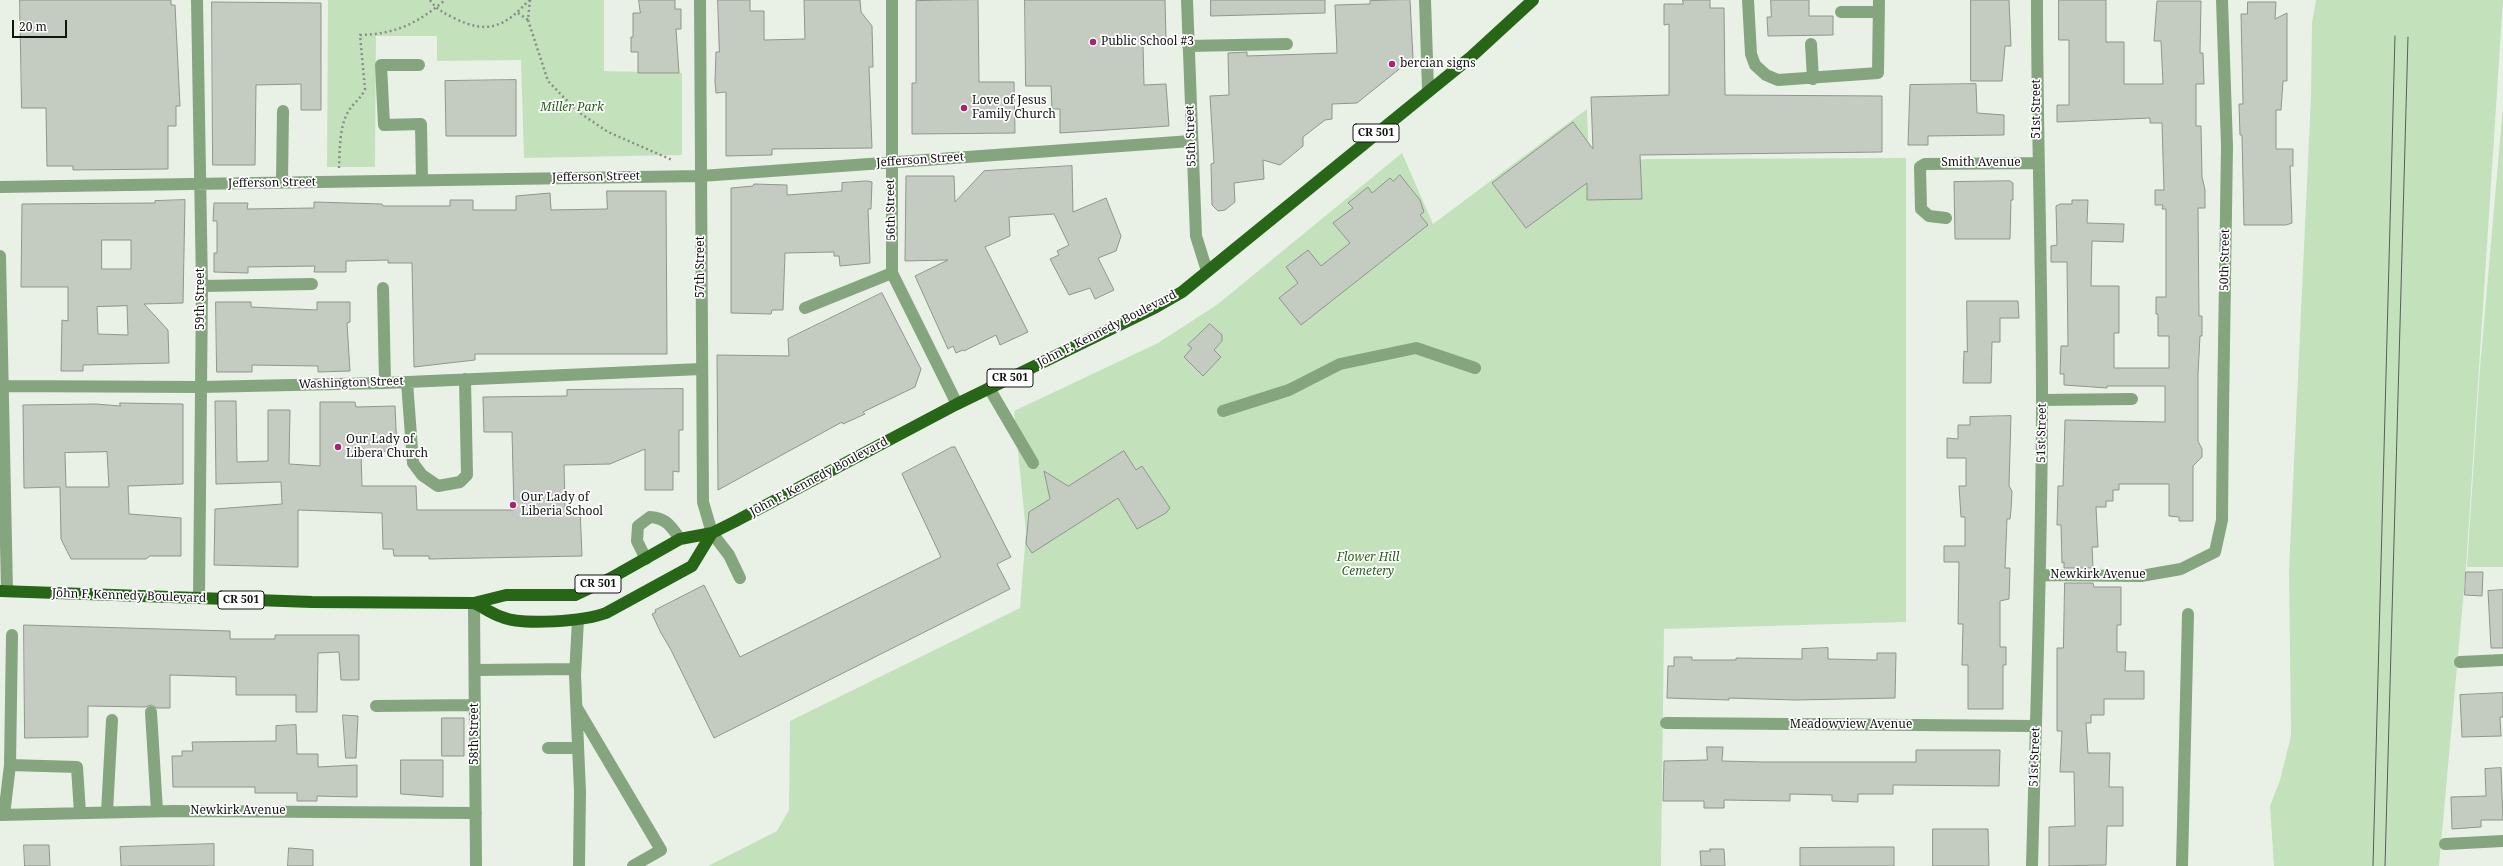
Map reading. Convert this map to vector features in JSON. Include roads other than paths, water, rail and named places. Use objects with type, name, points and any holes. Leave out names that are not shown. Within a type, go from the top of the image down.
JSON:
[{"type":"main road","name":"John F. Kennedy Boulevard","points":[[4,591],[312,602],[474,603],[506,595],[575,594],[611,578],[680,539],[712,533],[957,404],[1156,307],[1182,292],[1428,89],[1471,57],[1533,0]]},
{"type":"main road","name":"John F. Kennedy Boulevard","points":[[474,603],[503,618],[550,622],[594,618],[606,613],[692,566],[712,533]]},
{"type":"street","name":"59th Street","points":[[197,0],[199,184],[202,286],[199,598]]},
{"type":"street","name":"57th Street","points":[[700,0],[701,369],[703,502],[712,533]]},
{"type":"street","name":"56th Street","points":[[892,0],[890,163],[892,274],[957,404]]},
{"type":"street","name":"55th Street","points":[[1187,0],[1191,141],[1196,236],[1207,271]]},
{"type":"street","points":[[1426,0],[1428,89]]},
{"type":"street","points":[[1748,0],[1751,54],[1755,65],[1766,75],[1778,80],[1813,79],[1878,73],[1879,6],[1841,12]]},
{"type":"street","name":"51st Street","points":[[2032,866],[2040,575],[2042,400],[2037,163],[2037,0]]},
{"type":"street","name":"50th Street","points":[[2222,0],[2227,146],[2222,520]]},
{"type":"street","points":[[1188,46],[1287,44]]},
{"type":"street","points":[[1811,44],[1813,79]]},
{"type":"street","points":[[419,65],[381,65],[384,125],[421,124],[422,180]]},
{"type":"street","points":[[282,182],[283,111]]},
{"type":"street","name":"Jefferson Street","points":[[0,187],[701,176],[1191,141]]},
{"type":"street","name":"Smith Avenue","points":[[1946,218],[1929,216],[1921,209],[1920,167],[1925,164],[2037,163]]},
{"type":"street","points":[[0,256],[4,591]]},
{"type":"street","points":[[805,308],[892,274]]},
{"type":"street","points":[[202,286],[312,284]]},
{"type":"street","points":[[383,288],[385,383]]},
{"type":"street","points":[[1223,411],[1289,390],[1340,364],[1416,348],[1476,368]]},
{"type":"street","name":"Washington Street","points":[[1,386],[201,387],[385,383],[701,369]]},
{"type":"street","points":[[407,382],[413,463],[422,475],[438,486],[460,482],[467,475],[465,379]]},
{"type":"street","points":[[989,388],[1033,463]]},
{"type":"street","points":[[2042,400],[2132,399]]},
{"type":"street","points":[[646,559],[637,541],[638,526],[650,517],[661,518],[669,523],[680,539]]},
{"type":"street","name":"Newkirk Avenue","points":[[2040,575],[2141,576],[2181,569],[2215,552],[2222,520]]},
{"type":"street","points":[[712,533],[729,555],[740,578]]},
{"type":"street","name":"58th Street","points":[[474,603],[476,866]]},
{"type":"street","points":[[2182,866],[2188,614]]},
{"type":"street","points":[[578,620],[576,706],[580,792],[579,866]]},
{"type":"street","points":[[2,815],[10,765],[12,635]]},
{"type":"street","points":[[2460,662],[2503,660]]},
{"type":"street","points":[[475,670],[576,669]]},
{"type":"street","points":[[376,706],[475,705]]},
{"type":"street","points":[[576,706],[661,850],[633,866]]},
{"type":"street","points":[[151,712],[157,811]]},
{"type":"street","points":[[107,812],[112,720]]},
{"type":"street","name":"Meadowview Avenue","points":[[1666,723],[2036,726]]},
{"type":"street","points":[[548,748],[577,748]]},
{"type":"street","points":[[10,765],[77,767],[80,813]]},
{"type":"street","name":"Newkirk Avenue","points":[[2,815],[157,811],[476,813]]},
{"type":"street","points":[[2445,844],[2503,841]]},
{"type":"tram line","points":[[2373,866],[2395,36]]},
{"type":"tram line","points":[[2385,866],[2408,37]]},
{"type":"place","name":"Public School #3","points":[[1093,42]]},
{"type":"place","name":"bercian signs","points":[[1392,64]]},
{"type":"place","name":"Love of Jesus Family Church","points":[[964,108]]},
{"type":"place","name":"Our Lady of Libera Church","points":[[338,447]]},
{"type":"place","name":"Our Lady of Liberia School","points":[[513,505]]},
{"type":"park label","name":"Miller Park","points":[[572,108]]},
{"type":"park label","name":"Flower Hill Cemetery","points":[[1368,565]]}]
